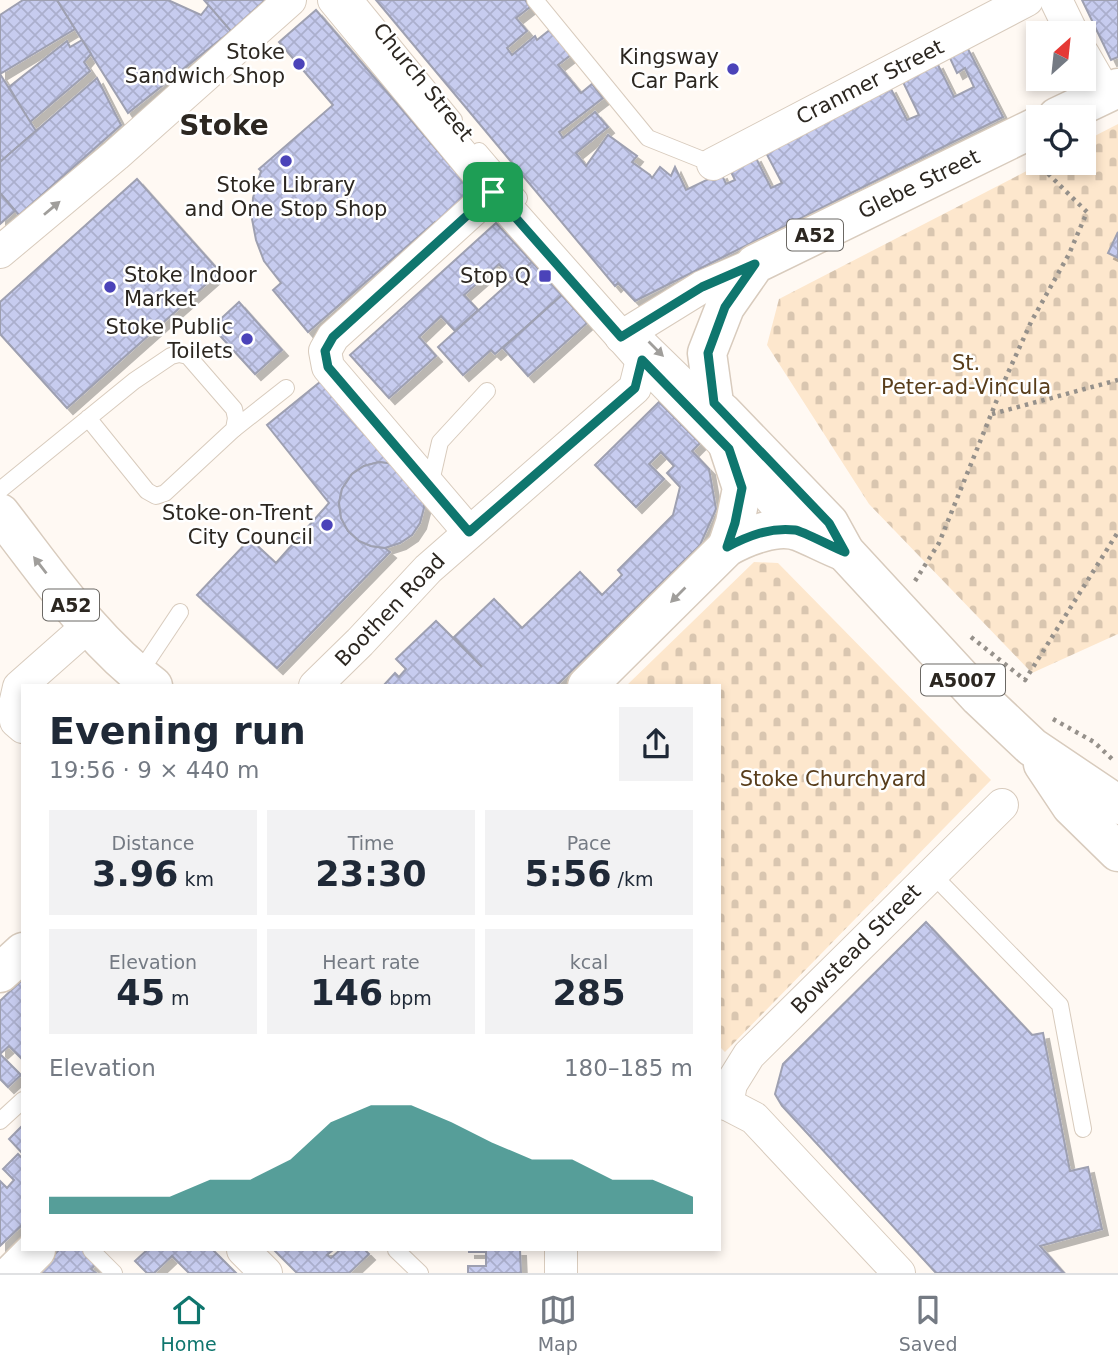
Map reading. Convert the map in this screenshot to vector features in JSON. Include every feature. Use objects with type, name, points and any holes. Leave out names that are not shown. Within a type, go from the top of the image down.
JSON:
[{"type":"main road","points":[[1082,105],[1112,91]]},
{"type":"main road","name":"Glebe Street","points":[[729,449],[714,403],[708,353],[725,307],[755,264],[1025,132]]},
{"type":"main road","name":"Church Street","points":[[714,403],[829,523],[845,552],[979,698],[1032,747]]},
{"type":"main road","name":"A52","points":[[727,547],[742,488],[729,449]]},
{"type":"main road","name":"A52","points":[[0,513],[88,626],[146,680]]},
{"type":"main road","points":[[797,530],[845,552]]},
{"type":"main road","name":"A52","points":[[589,684],[727,547],[764,531],[797,530]]},
{"type":"main road","name":"A5007","points":[[1032,747],[1118,804]]},
{"type":"main road","name":"A5007","points":[[1032,747],[1071,806],[1118,852]]},
{"type":"main road","points":[[0,973],[21,954]]},
{"type":"main road","points":[[13,1273],[35,1251]]},
{"type":"street","points":[[0,252],[116,155],[290,0]]},
{"type":"street","name":"Church Street","points":[[334,0],[493,192],[627,332],[642,360],[729,449],[797,530]]},
{"type":"street","name":"Cranmer Street","points":[[713,164],[1027,0]]},
{"type":"street","points":[[1056,0],[1066,21]]},
{"type":"street","points":[[1096,71],[1112,91]]},
{"type":"street","points":[[469,532],[328,367],[325,351],[333,337],[493,192]]},
{"type":"street","points":[[627,332],[702,287],[755,264]]},
{"type":"street","name":"Boothen Road","points":[[317,684],[428,569],[635,388],[642,360]]},
{"type":"street","points":[[22,684],[88,626]]},
{"type":"street","points":[[21,685],[14,709],[16,721],[21,725]]},
{"type":"street","name":"Bowstead Street","points":[[723,1103],[749,1055],[1002,805]]},
{"type":"street","points":[[723,1103],[754,1118],[899,1273]]},
{"type":"street","points":[[244,1251],[266,1273]]},
{"type":"street","points":[[561,1251],[561,1273]]},
{"type":"lane","name":"Church Street","points":[[356,0],[586,278],[627,332],[714,403]]},
{"type":"lane","points":[[535,0],[648,138],[713,164]]},
{"type":"lane","points":[[0,490],[134,380],[171,356],[188,356],[234,409],[234,429]]},
{"type":"lane","points":[[88,418],[147,491],[156,496],[165,493],[234,429],[286,388]]},
{"type":"lane","points":[[430,486],[440,442],[486,391]]},
{"type":"lane","points":[[146,680],[180,612]]},
{"type":"lane","points":[[932,874],[1060,1005],[1083,1129]]},
{"type":"lane","points":[[0,1121],[21,1102]]},
{"type":"lane","points":[[92,1251],[114,1273]]},
{"type":"lane","points":[[397,1251],[413,1262]]},
{"type":"path","points":[[898,608],[939,543],[1031,322],[1069,254],[1087,212],[1025,132]]},
{"type":"path","points":[[992,414],[1118,380]]},
{"type":"path","points":[[966,633],[1025,680],[1118,532]]},
{"type":"green space","name":"St. Peter-ad-Vincula","points":[[1118,124],[1118,634],[1032,673],[869,504],[767,345],[779,299],[1026,171],[1026,175],[1096,175],[1096,135]]},
{"type":"green space","name":"Stoke Churchyard","points":[[754,562],[778,563],[991,780],[725,1052],[721,1048],[721,684],[628,684]]},
{"type":"building","points":[[23,0],[57,0],[75,29],[0,74],[0,15]]},
{"type":"building","points":[[57,0],[168,0],[201,15],[209,5],[231,31],[128,113]]},
{"type":"building","points":[[204,0],[265,0],[231,31]]},
{"type":"building","points":[[376,0],[525,0],[530,7],[516,18],[527,31],[507,48],[512,55],[535,36],[537,40],[551,29],[572,54],[558,65],[581,93],[592,84],[603,98],[559,132],[563,138],[595,112],[608,127],[576,153],[586,166],[608,135],[637,156],[632,162],[652,178],[660,167],[671,176],[675,167],[686,190],[721,173],[726,184],[735,180],[729,168],[755,156],[771,188],[782,183],[764,149],[890,87],[907,120],[919,115],[903,82],[937,63],[954,97],[974,87],[965,68],[957,73],[949,56],[967,47],[1003,117],[635,301],[618,283],[615,286]]},
{"type":"building","points":[[1082,0],[1118,0],[1118,57],[1111,60],[1096,29],[1096,21],[1092,21]]},
{"type":"building","points":[[316,10],[475,194],[438,226],[435,222],[308,332],[273,290],[281,283],[264,261],[252,219],[253,198],[261,171],[259,169],[333,105],[279,42]]},
{"type":"building","points":[[82,40],[91,54],[84,62],[90,71],[30,122],[9,87],[67,41],[70,47]]},
{"type":"building","points":[[0,74],[36,131],[0,162]]},
{"type":"building","points":[[97,78],[121,125],[19,215],[0,193],[0,162]]},
{"type":"building","name":"Stoke Indoor Market","points":[[137,179],[220,272],[67,408],[0,334],[0,302]]},
{"type":"building","points":[[0,193],[15,211],[0,224]]},
{"type":"building","points":[[496,223],[532,262],[512,279],[499,264],[464,295],[478,310],[455,331],[441,316],[419,337],[436,356],[389,398],[350,355]]},
{"type":"building","points":[[1118,232],[1118,258],[1108,253]]},
{"type":"building","points":[[532,262],[562,295],[495,354],[491,350],[463,375],[438,347]]},
{"type":"building","points":[[562,295],[587,323],[528,376],[503,348]]},
{"type":"building","name":"Stoke Public Toilets","points":[[239,302],[282,350],[255,374],[212,327]]},
{"type":"building","name":"Stoke-on-Trent City Council","points":[[325,378],[394,464],[379,462],[364,466],[352,474],[342,489],[339,503],[341,518],[348,531],[359,541],[390,552],[277,668],[197,595],[250,539],[276,563],[329,503],[267,425]]},
{"type":"building","points":[[659,402],[700,443],[692,451],[709,469],[716,509],[700,545],[558,684],[385,684],[395,673],[399,677],[406,669],[396,659],[436,621],[482,667],[454,637],[494,599],[522,628],[580,572],[602,595],[622,575],[618,570],[673,515],[680,487],[667,473],[674,466],[661,452],[649,464],[664,479],[636,507],[595,465]]},
{"type":"building","points":[[379,462],[394,464],[423,494],[424,508],[420,523],[412,535],[385,548],[359,541],[348,531],[341,518],[339,503],[342,489],[352,474],[364,466]]},
{"type":"building","points":[[926,922],[1032,1035],[1043,1033],[1070,1171],[1088,1167],[1102,1229],[1040,1246],[1064,1273],[936,1273],[782,1106],[775,1094],[783,1064]]},
{"type":"building","points":[[21,981],[21,1058],[9,1046],[0,1054],[0,1001]]},
{"type":"building","points":[[0,1054],[21,1075],[8,1087],[0,1079]]},
{"type":"building","points":[[21,1127],[21,1152],[9,1139]]},
{"type":"building","points":[[18,1154],[21,1157],[21,1226],[0,1246],[0,1181],[7,1188],[14,1180],[3,1169]]},
{"type":"building","points":[[58,1251],[87,1251],[98,1262],[91,1269],[96,1273],[36,1273]]},
{"type":"building","points":[[146,1251],[214,1251],[236,1273],[189,1273],[172,1256],[154,1273],[147,1273],[135,1261]]},
{"type":"building","points":[[275,1251],[332,1251],[327,1255],[331,1258],[339,1251],[366,1251],[369,1254],[349,1273],[297,1273]]},
{"type":"building","points":[[520,1251],[521,1273],[468,1273],[468,1266],[486,1266],[486,1252],[469,1252]]},
{"type":"place","name":"Stoke Sandwich Shop","points":[[299,64]]},
{"type":"place","name":"Kingsway Car Park","points":[[733,69]]},
{"type":"place","name":"Stoke Library and One Stop Shop","points":[[286,161]]},
{"type":"place","name":"Stop Q","points":[[545,276]]},
{"type":"place","name":"Stoke Indoor Market","points":[[110,287]]},
{"type":"place","name":"Stoke Public Toilets","points":[[247,339]]},
{"type":"place","name":"Stoke-on-Trent City Council","points":[[327,525]]},
{"type":"district","name":"Stoke","points":[[224,125]]},
{"type":"route","points":[[493,192],[621,337],[702,287],[755,264],[725,307],[708,353],[714,403],[829,523],[845,552],[797,530],[764,531],[727,547],[742,488],[729,449],[642,360],[635,388],[469,532],[328,367],[325,351],[333,337],[493,192]]}]
